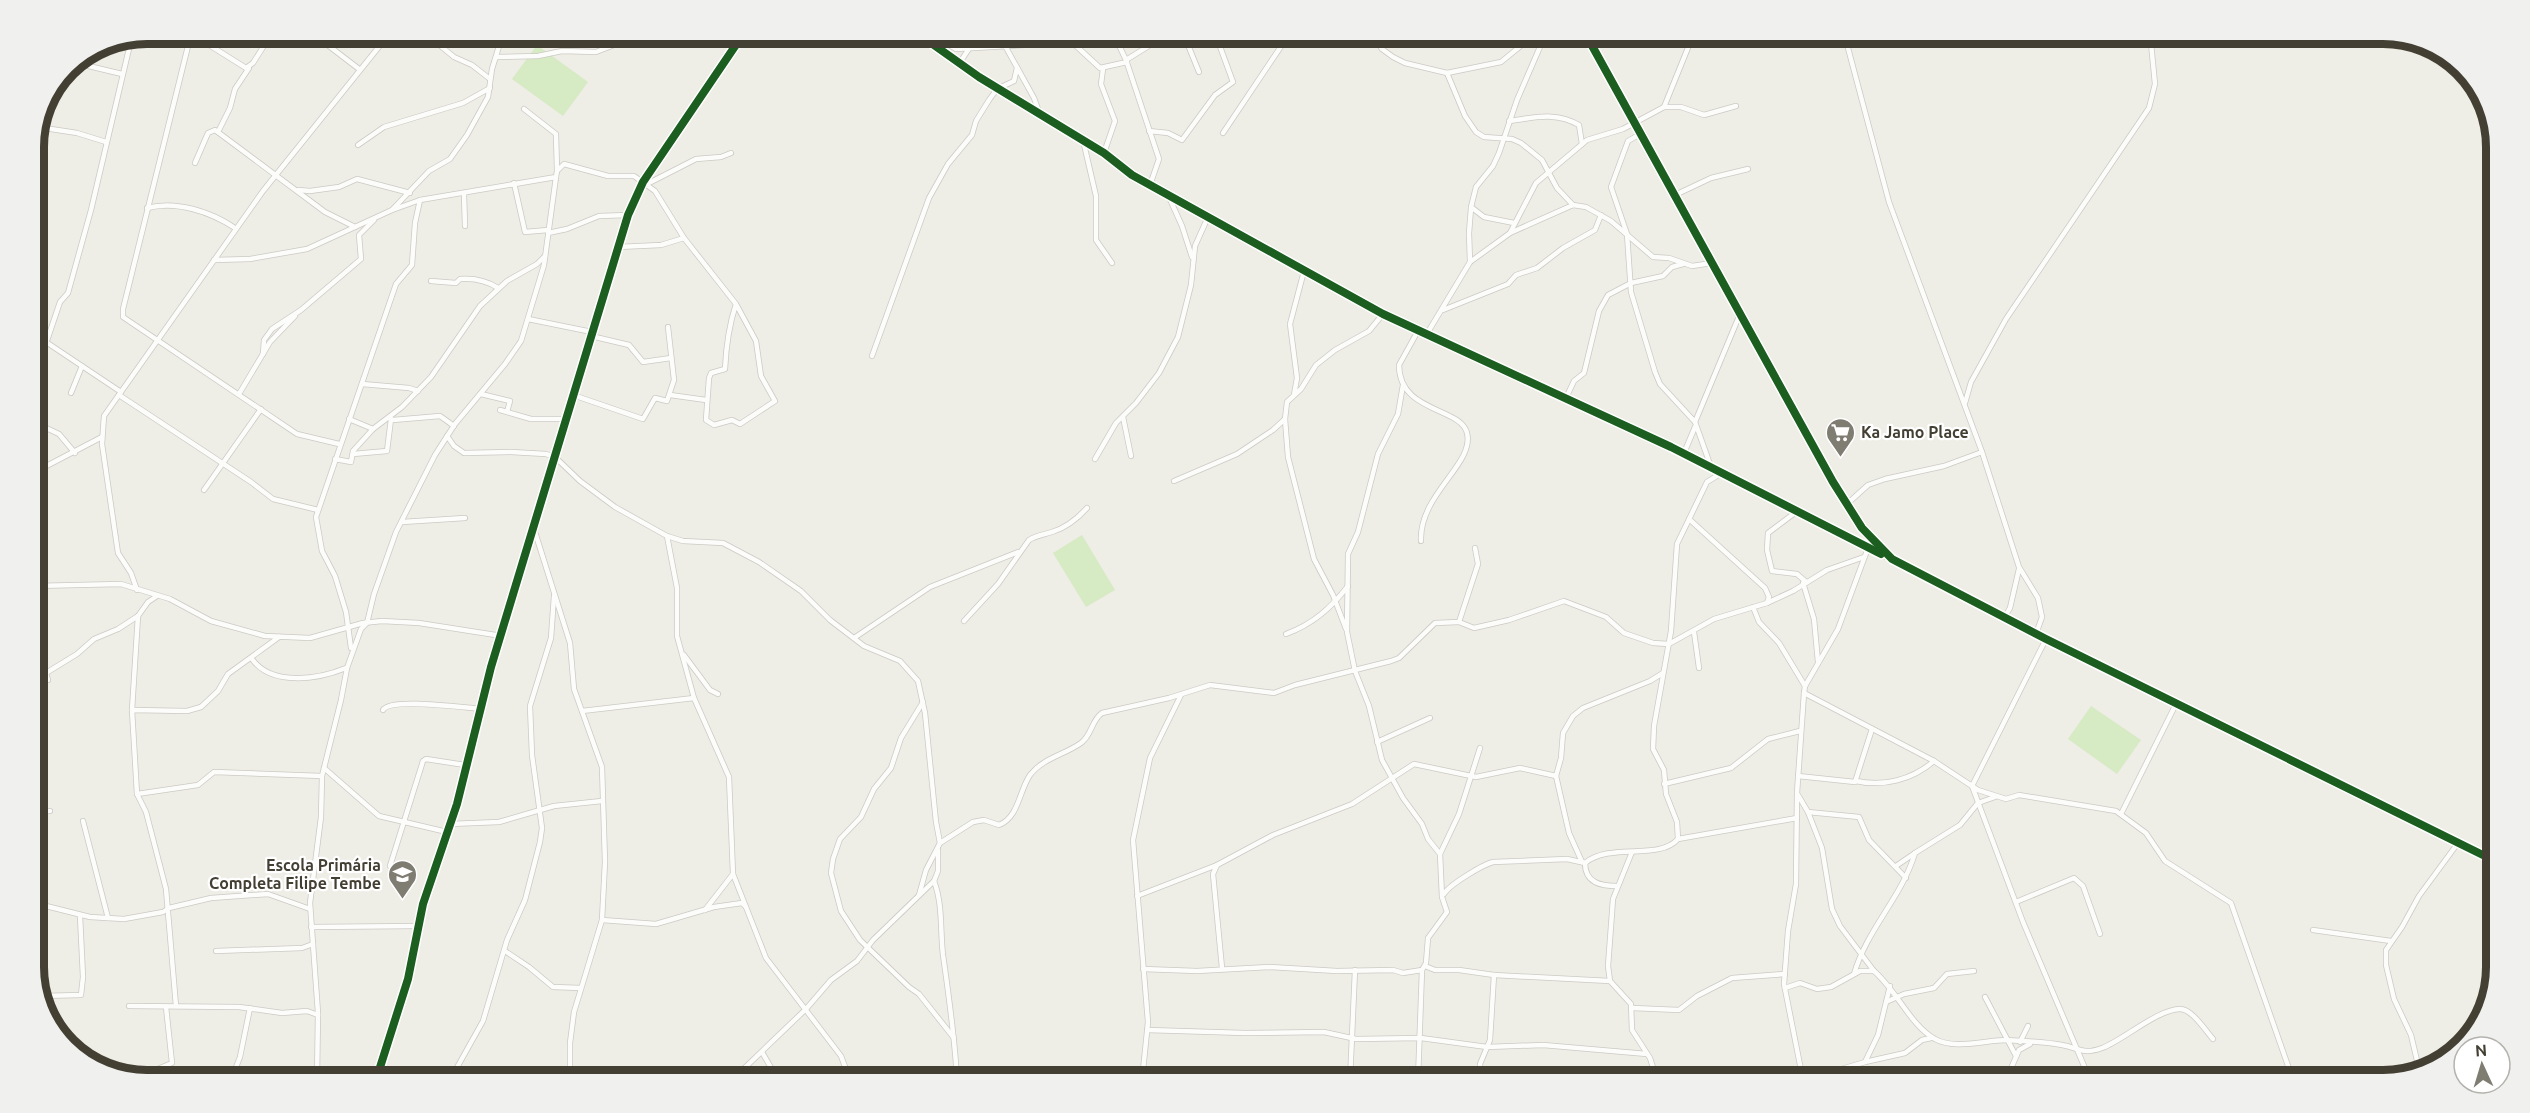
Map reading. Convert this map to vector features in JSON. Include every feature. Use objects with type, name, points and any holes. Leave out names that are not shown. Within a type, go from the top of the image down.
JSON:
[{"type":"street","points":[[188,44],[123,314],[157,340],[297,434],[339,444]]},
{"type":"street","points":[[205,44],[242,68],[249,68]]},
{"type":"street","points":[[218,132],[230,108],[235,89],[265,44]]},
{"type":"street","points":[[326,44],[359,69]]},
{"type":"street","points":[[137,590],[131,573],[118,553],[102,436],[104,416],[236,228],[381,44]]},
{"type":"street","points":[[439,44],[454,57],[471,65],[490,79]]},
{"type":"street","points":[[392,210],[429,171],[454,154],[475,122],[490,88],[490,79],[500,44]]},
{"type":"street","points":[[496,57],[538,56],[562,51],[596,52],[621,44]]},
{"type":"street","points":[[379,1070],[408,979],[417,926],[450,824],[533,527],[628,215],[645,183],[737,44]]},
{"type":"street","points":[[933,44],[959,64],[1104,153],[1150,185],[1383,314],[1428,332],[1463,352],[1671,447],[1686,450],[1720,474],[2176,704],[2486,857]]},
{"type":"street","points":[[945,44],[969,48],[1028,44]]},
{"type":"street","points":[[959,64],[972,44]]},
{"type":"street","points":[[1004,44],[1039,112]]},
{"type":"street","points":[[1074,44],[1103,69]]},
{"type":"street","points":[[1118,44],[1159,159],[1150,185]]},
{"type":"street","points":[[1103,69],[1126,61],[1152,44]]},
{"type":"street","points":[[1188,44],[1199,72]]},
{"type":"street","points":[[1149,131],[1168,132],[1182,140],[1215,95],[1233,82],[1219,44]]},
{"type":"street","points":[[1223,133],[1283,44]]},
{"type":"street","points":[[1379,44],[1393,57],[1405,63],[1447,73],[1501,62],[1523,44]]},
{"type":"street","points":[[1470,262],[1468,233],[1476,187],[1493,166],[1541,44]]},
{"type":"street","points":[[1591,44],[1847,504],[1862,528],[1892,559]]},
{"type":"street","points":[[1664,107],[1690,44]]},
{"type":"street","points":[[1847,44],[1889,202],[1965,403],[2019,567],[2038,598],[2042,617],[2036,634]]},
{"type":"street","points":[[1965,403],[1971,382],[2012,309],[2149,108],[2155,84],[2151,44]]},
{"type":"street","points":[[44,348],[60,302],[68,293],[130,45]]},
{"type":"street","points":[[84,65],[122,74]]},
{"type":"street","points":[[872,356],[929,198],[948,164],[972,135],[980,114],[998,89],[1014,81],[1017,68]]},
{"type":"street","points":[[1103,69],[1101,84],[1115,122],[1104,153]]},
{"type":"street","points":[[1447,73],[1465,116],[1476,132],[1484,137],[1517,140],[1542,160],[1557,188],[1574,205]]},
{"type":"street","points":[[358,145],[384,127],[463,103],[490,88]]},
{"type":"street","points":[[1510,232],[1536,183],[1594,136],[1623,129],[1664,107],[1681,107],[1704,115],[1736,106]]},
{"type":"street","points":[[317,1070],[318,1015],[308,906],[321,817],[322,776],[342,700],[346,668],[351,651],[371,609],[374,594],[402,522],[447,436],[521,341],[528,319],[544,256],[557,174],[556,134],[524,109]]},
{"type":"street","points":[[1509,121],[1535,116],[1564,118],[1580,127],[1582,144]]},
{"type":"street","points":[[46,129],[77,133],[106,142]]},
{"type":"street","points":[[195,163],[208,133],[213,130],[325,212],[355,226]]},
{"type":"street","points":[[1642,133],[1628,141],[1611,187],[1628,234],[1631,260],[1630,283],[1636,314],[1660,384],[1695,424],[1711,468]]},
{"type":"street","points":[[1083,140],[1096,196],[1096,240],[1112,263]]},
{"type":"street","points":[[645,183],[696,159],[721,158],[731,153]]},
{"type":"street","points":[[214,260],[250,259],[294,253],[318,246],[355,226],[420,200],[464,194],[557,174],[564,164],[569,164],[608,176],[634,176],[645,183],[663,201],[684,238],[736,304],[756,341],[760,376],[774,403],[740,424],[732,420],[714,426],[706,422],[706,400],[710,376],[725,369],[725,352],[736,304]]},
{"type":"street","points":[[1675,195],[1711,178],[1748,169]]},
{"type":"street","points":[[295,189],[316,191],[339,187],[357,179],[410,193]]},
{"type":"street","points":[[514,183],[525,232],[567,229],[594,217],[628,215]]},
{"type":"street","points":[[464,194],[465,226]]},
{"type":"street","points":[[1168,195],[1182,225],[1193,261]]},
{"type":"street","points":[[150,199],[158,205]]},
{"type":"street","points":[[351,651],[350,628],[346,612],[335,576],[322,551],[316,517],[339,444],[396,284],[412,265],[415,224],[420,200]]},
{"type":"street","points":[[147,208],[173,204],[216,216],[236,228]]},
{"type":"street","points":[[1428,332],[1470,262],[1510,232],[1574,205],[1586,207],[1601,215],[1628,234],[1653,257],[1669,258],[1698,267],[1712,263]]},
{"type":"street","points":[[1471,207],[1484,217],[1514,223]]},
{"type":"street","points":[[1443,310],[1506,285],[1516,275],[1537,268],[1563,248],[1595,230],[1601,215]]},
{"type":"street","points":[[1095,459],[1116,423],[1159,372],[1178,337],[1191,285],[1195,246],[1208,217]]},
{"type":"street","points":[[239,394],[270,342],[301,310],[361,258],[359,235],[376,218]]},
{"type":"street","points":[[618,247],[661,245],[684,238]]},
{"type":"street","points":[[335,459],[349,463],[353,454],[373,429],[391,418],[444,362],[480,306],[498,288],[515,275],[537,264],[544,256]]},
{"type":"street","points":[[1566,398],[1574,381],[1584,373],[1602,305],[1608,295],[1630,283],[1656,279],[1683,264]]},
{"type":"street","points":[[1294,395],[1298,378],[1290,324],[1304,271]]},
{"type":"street","points":[[431,282],[453,283],[467,279],[489,283],[498,288]]},
{"type":"street","points":[[1383,314],[1369,331],[1324,358],[1287,402],[1285,419],[1288,457],[1314,559],[1336,602],[1347,632],[1355,671],[1369,706],[1382,760],[1392,780],[1422,824],[1428,839],[1440,854]]},
{"type":"street","points":[[1686,450],[1740,314]]},
{"type":"street","points":[[528,319],[629,345],[643,362],[671,358]]},
{"type":"street","points":[[573,395],[641,420],[655,398],[666,401],[674,382],[668,327]]},
{"type":"street","points":[[1419,329],[1399,365],[1403,384],[1409,394],[1461,423],[1467,430],[1465,452],[1459,465],[1438,490],[1423,517],[1421,541]]},
{"type":"street","points":[[46,342],[251,482],[273,500],[318,510]]},
{"type":"street","points":[[71,393],[82,366]]},
{"type":"street","points":[[362,384],[409,388],[418,391]]},
{"type":"street","points":[[1347,632],[1348,555],[1358,532],[1378,454],[1398,414],[1403,384]]},
{"type":"street","points":[[481,394],[510,401],[507,412]]},
{"type":"street","points":[[670,395],[706,400]]},
{"type":"street","points":[[204,490],[261,409]]},
{"type":"street","points":[[500,410],[531,419],[566,419]]},
{"type":"street","points":[[391,418],[440,416],[454,426]]},
{"type":"street","points":[[1123,417],[1131,456]]},
{"type":"street","points":[[353,454],[387,452],[391,418]]},
{"type":"street","points":[[349,419],[373,429]]},
{"type":"street","points":[[1174,481],[1238,454],[1285,419]]},
{"type":"street","points":[[44,427],[59,434],[75,453]]},
{"type":"street","points":[[44,468],[75,453],[102,436]]},
{"type":"street","points":[[447,436],[454,446],[464,453],[511,452],[546,454],[555,457],[580,481],[615,507],[667,536],[683,541],[714,541],[737,550],[801,591],[864,646],[900,661],[911,670],[918,681],[923,702],[940,843],[926,870],[919,895]]},
{"type":"street","points":[[1847,504],[1868,485],[1944,466],[1982,452]]},
{"type":"street","points":[[1678,839],[1677,822],[1664,784],[1662,764],[1652,744],[1671,631],[1676,550],[1707,482],[1720,474]]},
{"type":"street","points":[[964,621],[998,584],[1018,552],[1036,535],[1054,531],[1066,525],[1088,508]]},
{"type":"street","points":[[1796,512],[1768,532],[1767,550],[1772,571],[1797,574],[1804,582],[1814,619],[1818,663]]},
{"type":"street","points":[[402,522],[465,518]]},
{"type":"street","points":[[1689,519],[1765,588],[1767,603]]},
{"type":"street","points":[[533,527],[570,643],[572,679],[600,758],[605,862],[602,920],[571,1029],[570,1070]]},
{"type":"street","points":[[667,536],[676,588],[677,636],[694,698],[729,777],[733,874],[766,958],[841,1056],[846,1070]]},
{"type":"street","points":[[1459,622],[1478,564],[1475,548]]},
{"type":"street","points":[[1804,686],[1846,611],[1868,548]]},
{"type":"street","points":[[854,638],[930,587],[1018,552]]},
{"type":"street","points":[[940,843],[974,822],[984,820],[999,825],[1007,820],[1012,815],[1028,778],[1037,767],[1082,742],[1089,734],[1094,720],[1102,713],[1181,695],[1210,685],[1274,693],[1295,685],[1399,658],[1435,623],[1459,622],[1473,628],[1509,620],[1564,601],[1606,617],[1624,633],[1653,643],[1669,644],[1714,619],[1767,603],[1793,591],[1804,582],[1864,557]]},
{"type":"street","points":[[2004,618],[2010,608],[2019,567]]},
{"type":"street","points":[[44,586],[113,583],[170,599],[211,621],[255,634],[279,637],[310,638],[365,623],[382,621],[419,623],[502,636]]},
{"type":"street","points":[[1286,634],[1305,625],[1336,602],[1348,586]]},
{"type":"street","points":[[455,1070],[483,1022],[505,951],[525,900],[540,842],[540,811],[532,755],[530,705],[550,638],[554,593]]},
{"type":"street","points":[[48,680],[46,673],[50,669],[77,654],[94,639],[118,630],[138,616],[148,602],[157,596]]},
{"type":"street","points":[[1754,607],[1759,622],[1779,643],[1804,686],[1797,793],[1796,884],[1788,931],[1785,974],[1785,988],[1801,1070]]},
{"type":"street","points":[[371,609],[382,621]]},
{"type":"street","points":[[346,612],[353,620],[365,623]]},
{"type":"street","points":[[138,616],[132,710],[136,794],[147,817],[169,908],[174,959],[171,968],[176,1006]]},
{"type":"street","points":[[1671,631],[1680,639]]},
{"type":"street","points":[[1694,632],[1698,668]]},
{"type":"street","points":[[132,710],[187,711],[201,707],[218,691],[228,674],[252,659],[279,637]]},
{"type":"street","points":[[2046,639],[1972,786],[2016,902],[2086,1070]]},
{"type":"street","points":[[683,653],[705,683],[718,694]]},
{"type":"street","points":[[252,659],[264,671],[299,677],[320,677],[346,668]]},
{"type":"street","points":[[1617,885],[1601,886],[1594,883],[1585,870],[1584,862],[1569,833],[1556,776],[1561,758],[1563,733],[1573,716],[1590,705],[1650,681],[1663,673]]},
{"type":"street","points":[[1650,681],[1661,685]]},
{"type":"street","points":[[1804,693],[1934,761],[1972,786],[2008,799],[2019,795],[2114,810],[2146,833],[2165,861],[2232,905],[2290,1070]]},
{"type":"street","points":[[1143,1070],[1147,1030],[1133,840],[1141,791],[1150,758],[1181,695]]},
{"type":"street","points":[[582,711],[694,698]]},
{"type":"street","points":[[923,702],[901,738],[891,768],[874,789],[861,817],[840,839],[832,859],[831,873],[838,904],[867,948],[919,994],[954,1038]]},
{"type":"street","points":[[383,710],[391,704],[406,703],[482,710]]},
{"type":"street","points":[[2121,814],[2176,704]]},
{"type":"street","points":[[1377,742],[1430,718]]},
{"type":"street","points":[[1856,781],[1872,729]]},
{"type":"street","points":[[1664,784],[1731,768],[1758,744],[1800,731]]},
{"type":"street","points":[[1419,1070],[1423,968],[1428,938],[1447,912],[1442,897],[1440,854],[1459,814],[1473,776],[1480,748]]},
{"type":"street","points":[[390,866],[424,759],[465,765]]},
{"type":"street","points":[[1798,776],[1856,781],[1873,785],[1891,782],[1923,770],[1934,761]]},
{"type":"street","points":[[1137,896],[1216,865],[1288,828],[1352,804],[1414,764],[1481,777],[1520,768],[1556,776]]},
{"type":"street","points":[[324,768],[379,816],[447,832]]},
{"type":"street","points":[[136,794],[198,785],[214,772],[322,776]]},
{"type":"street","points":[[1797,793],[1808,812],[1822,848],[1832,909],[1840,926],[1874,971],[1899,997],[1918,1027],[1934,1039]]},
{"type":"street","points":[[1896,866],[1960,825],[1978,803],[1999,796]]},
{"type":"street","points":[[450,824],[499,822],[560,805],[602,801]]},
{"type":"street","points":[[44,811],[50,811]]},
{"type":"street","points":[[1808,812],[1859,817],[1869,840],[1906,878]]},
{"type":"street","points":[[1442,897],[1449,886],[1484,864],[1567,859],[1584,862],[1602,852],[1632,852],[1673,844],[1678,839],[1797,818]]},
{"type":"street","points":[[83,821],[108,918]]},
{"type":"street","points":[[2418,1064],[2412,1035],[2396,1004],[2386,965],[2386,950],[2458,843]]},
{"type":"street","points":[[743,1070],[806,1009],[824,986],[850,968],[934,881],[938,871],[938,850]]},
{"type":"street","points":[[1632,852],[1617,885],[1613,900],[1608,966],[1610,981],[1624,994],[1632,1008],[1632,1030],[1647,1054],[1653,1070]]},
{"type":"street","points":[[1854,974],[1860,952],[1906,878],[1915,853]]},
{"type":"street","points":[[1216,865],[1213,874],[1222,968]]},
{"type":"street","points":[[704,911],[733,874]]},
{"type":"street","points":[[2016,902],[2074,878],[2083,886],[2100,934]]},
{"type":"street","points":[[934,881],[939,894],[956,1070]]},
{"type":"street","points":[[44,906],[80,916],[140,917],[211,898],[268,894],[308,906]]},
{"type":"street","points":[[602,920],[656,924],[735,902],[746,907]]},
{"type":"street","points":[[48,996],[81,995],[83,977],[80,916]]},
{"type":"street","points":[[311,927],[417,926]]},
{"type":"street","points":[[2313,930],[2391,941]]},
{"type":"street","points":[[216,951],[295,948],[313,944]]},
{"type":"street","points":[[505,951],[553,987],[581,988]]},
{"type":"street","points":[[1143,969],[1197,971],[1269,967],[1393,970],[1403,973],[1423,968],[1494,975],[1610,981]]},
{"type":"street","points":[[1785,988],[1800,983],[1817,989],[1831,987],[1854,974],[1868,969],[1874,971]]},
{"type":"street","points":[[1350,1070],[1355,970]]},
{"type":"street","points":[[1886,1002],[1904,994],[1934,988],[1947,974],[1974,971]]},
{"type":"street","points":[[1632,1008],[1679,1010],[1697,996],[1732,978],[1785,974]]},
{"type":"street","points":[[1480,1070],[1480,1064],[1487,1047],[1494,975]]},
{"type":"street","points":[[1865,1062],[1878,1035],[1890,986]]},
{"type":"street","points":[[1985,997],[2016,1056]]},
{"type":"street","points":[[307,1011],[316,1001]]},
{"type":"street","points":[[129,1006],[250,1008],[282,1012],[307,1011],[318,1015]]},
{"type":"street","points":[[155,1070],[172,1063],[166,1007]]},
{"type":"street","points":[[235,1070],[240,1057],[250,1008]]},
{"type":"street","points":[[1838,1070],[1905,1053],[1922,1040],[1934,1039],[1957,1043],[2009,1040],[2061,1045],[2079,1052],[2103,1048],[2141,1025],[2178,1009],[2187,1011],[2213,1039]]},
{"type":"street","points":[[2020,1042],[2028,1026]]},
{"type":"street","points":[[1147,1030],[1245,1033],[1324,1032],[1352,1038],[1421,1038],[1487,1047],[1543,1045],[1647,1054]]},
{"type":"street","points":[[2010,1070],[2023,1047],[2035,1043]]},
{"type":"street","points":[[762,1052],[772,1070]]},
{"type":"green space","points":[[537,45],[588,82],[563,116],[512,79]]},
{"type":"green space","points":[[1082,535],[1115,590],[1086,607],[1053,553]]},
{"type":"green space","points":[[2091,706],[2141,740],[2117,774],[2068,739]]},
{"type":"cycle path","points":[[379,1070],[408,979],[423,904],[457,804],[491,667],[628,215],[643,182],[737,44]]},
{"type":"cycle path","points":[[932,44],[979,77],[1104,153],[1132,175],[1383,314],[1671,447],[1881,554]]},
{"type":"cycle path","points":[[1591,44],[1833,482],[1862,528],[1892,559],[2046,639],[2486,857]]},
{"type":"place","name":"Ka Jamo Place","points":[[1840,458]]},
{"type":"place","name":"Escola Primária Completa Filipe Tembe","points":[[402,900]]}]
